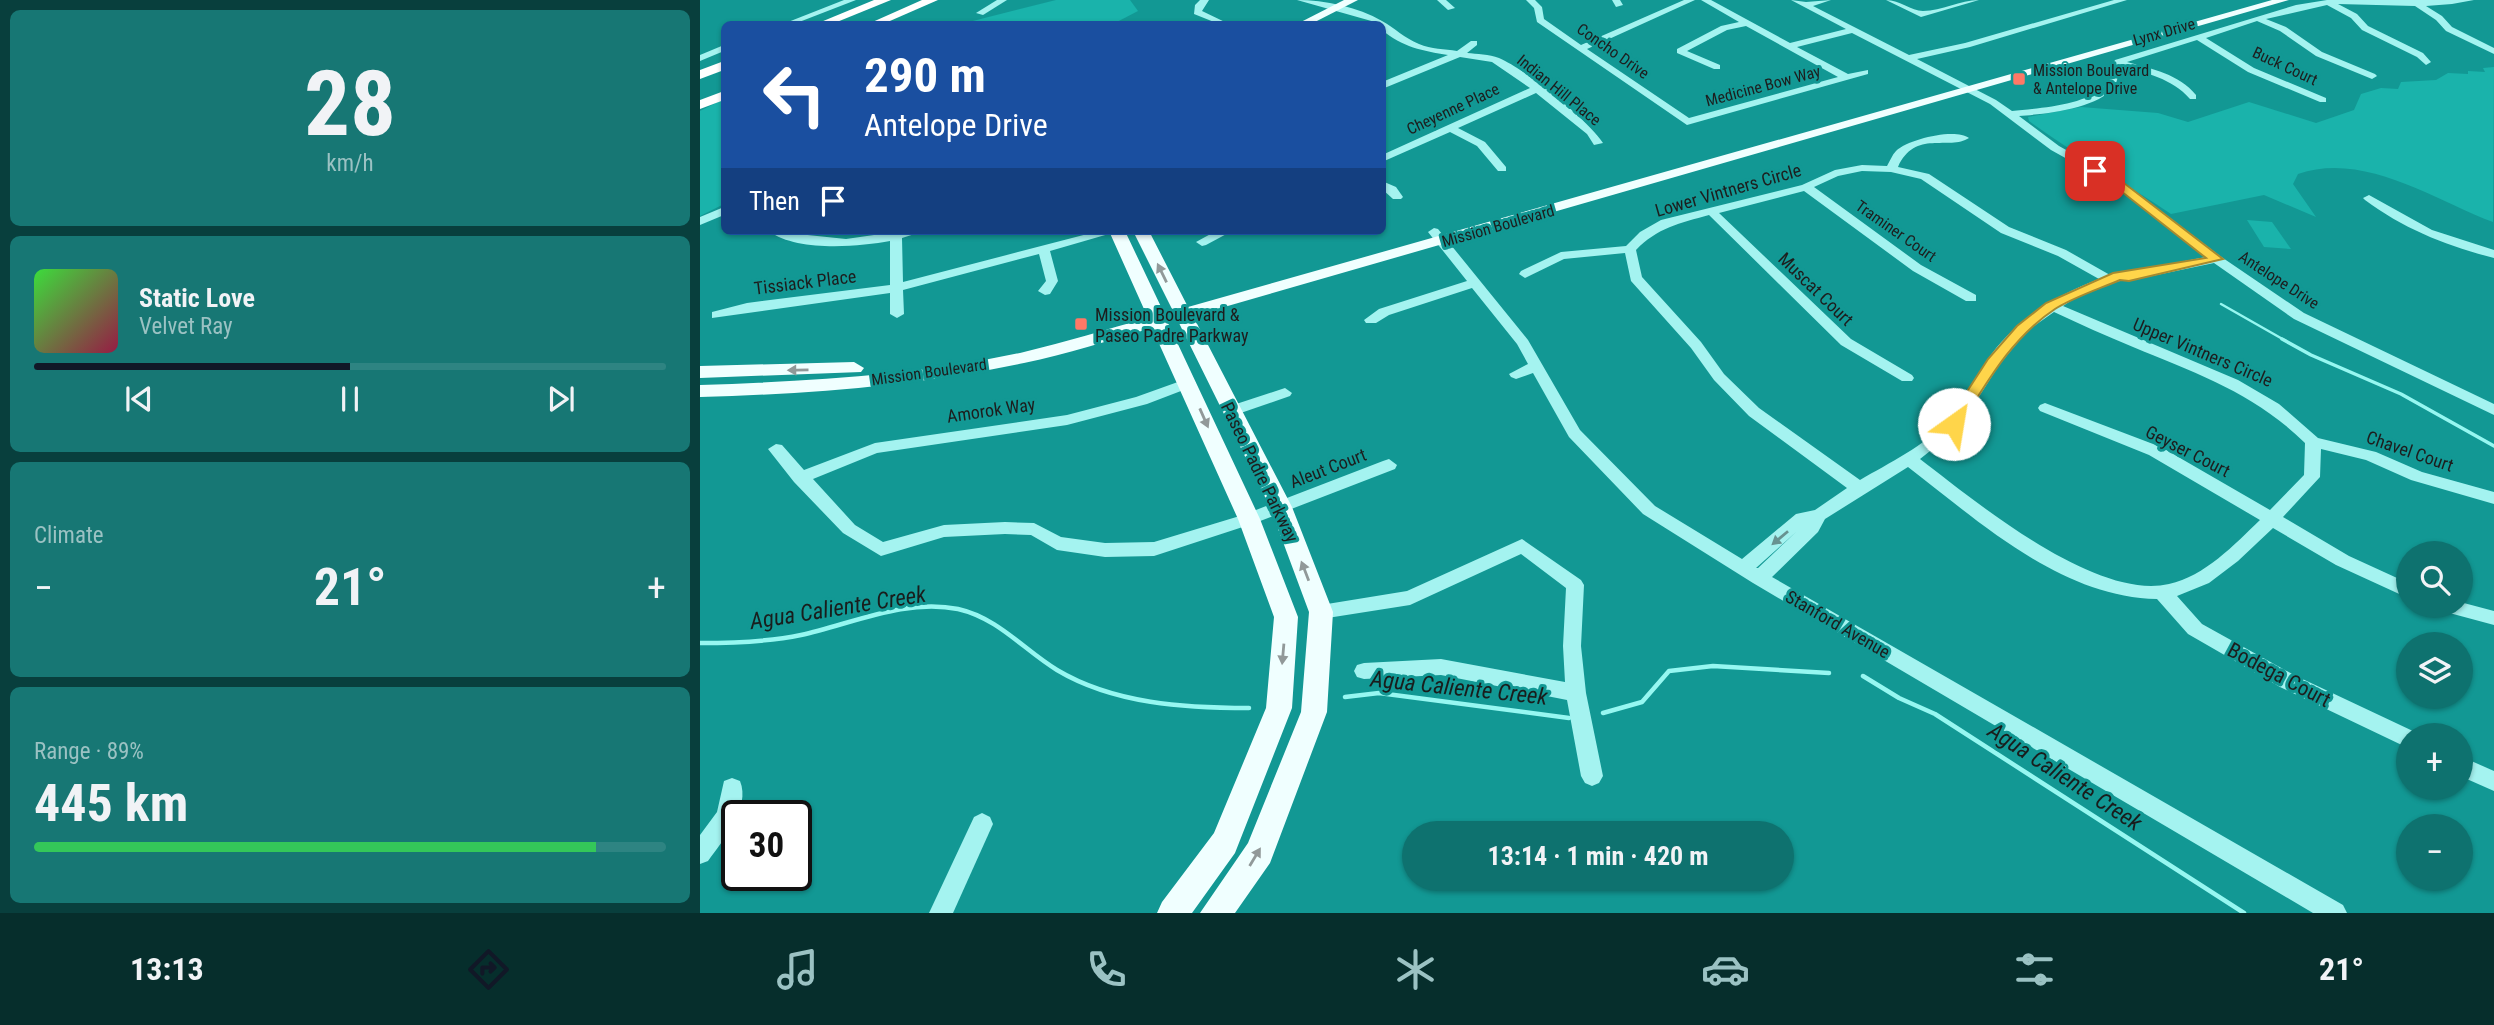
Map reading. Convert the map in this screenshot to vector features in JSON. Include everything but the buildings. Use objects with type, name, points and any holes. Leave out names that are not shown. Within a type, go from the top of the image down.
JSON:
[{"type":"highway","points":[[830,21],[885,0]]},
{"type":"highway","points":[[851,21],[932,0]]},
{"type":"highway","points":[[879,21],[900,7]]},
{"type":"highway","points":[[700,74],[721,65]]},
{"type":"highway","points":[[700,83],[721,74]]},
{"type":"highway","points":[[700,98],[721,93]]},
{"type":"highway","points":[[700,105],[721,94]]},
{"type":"main road","points":[[1310,21],[1369,0]]},
{"type":"main road","name":"Mission Boulevard","points":[[700,391],[824,385],[960,371],[1438,237],[2252,0]]},
{"type":"main road","name":"Mission Boulevard","points":[[1962,85],[2284,0]]},
{"type":"main road","points":[[1324,21],[1346,6]]},
{"type":"main road","name":"Paseo Padre Parkway","points":[[1117,235],[1189,383],[1249,519],[1286,617],[1279,708],[1225,842],[1173,913]]},
{"type":"main road","name":"Paseo Padre Parkway","points":[[1143,235],[1281,507],[1321,612],[1314,712],[1259,853],[1216,913]]},
{"type":"main road","name":"Mission Boulevard","points":[[700,372],[830,370],[956,359],[1157,316]]},
{"type":"street","points":[[795,21],[852,0]]},
{"type":"street","points":[[980,13],[1003,0]]},
{"type":"street","points":[[1205,0],[1199,5],[1197,12],[1217,21]]},
{"type":"street","name":"Indian Hill Place","points":[[1301,0],[1346,6],[1374,21]]},
{"type":"street","points":[[1441,0],[1451,8]]},
{"type":"street","name":"Concho Drive","points":[[1530,0],[1538,7],[1540,20],[1687,122]]},
{"type":"street","points":[[1581,48],[1690,0]]},
{"type":"street","points":[[1705,0],[1848,78]]},
{"type":"street","name":"Antelope Drive","points":[[1795,0],[1962,85],[2012,114],[2054,148],[2116,182],[2211,255],[2299,316],[2494,410]]},
{"type":"street","points":[[1805,5],[1827,0]]},
{"type":"street","points":[[1890,0],[1921,14],[1975,0]]},
{"type":"street","points":[[2080,0],[2098,7]]},
{"type":"street","points":[[1910,58],[1967,45],[2123,0]]},
{"type":"street","name":"Lynx Drive","points":[[2012,114],[2041,111],[2099,95],[2112,85],[2118,62],[2155,47],[2198,37],[2257,18],[2329,2],[2419,5],[2470,0]]},
{"type":"street","points":[[2329,2],[2354,16],[2365,27],[2420,55],[2426,62]]},
{"type":"street","points":[[2419,5],[2439,18],[2449,29],[2494,51]]},
{"type":"street","points":[[2257,18],[2283,29],[2319,54],[2372,76]]},
{"type":"street","points":[[1717,67],[1680,51],[1724,28],[1747,23]]},
{"type":"street","name":"Indian Hill Place","points":[[1386,28],[1396,37],[1420,48],[1495,60],[1591,132],[1598,142]]},
{"type":"street","points":[[1788,46],[1854,30]]},
{"type":"street","points":[[1386,39],[1396,37]]},
{"type":"street","name":"Buck Court","points":[[2198,37],[2252,70],[2323,100]]},
{"type":"street","points":[[1386,84],[1458,54],[1474,43]]},
{"type":"street","points":[[700,58],[721,49]]},
{"type":"street","points":[[2118,62],[2159,75],[2190,91],[2193,97]]},
{"type":"street","name":"Medicine Bow Way","points":[[1687,122],[1865,72]]},
{"type":"street","name":"Cheyenne Place","points":[[1386,157],[1536,89]]},
{"type":"street","points":[[1450,128],[1481,144],[1502,169]]},
{"type":"street","points":[[1891,169],[1900,153],[1916,145],[1948,136],[1964,138]]},
{"type":"street","name":"Lower Vintners Circle","points":[[1630,249],[1644,235],[1665,223],[1806,187],[1835,173],[1862,168],[1891,169],[1925,176],[2005,230],[2062,253],[2113,278]]},
{"type":"street","points":[[1386,186],[1392,189],[1397,197]]},
{"type":"street","name":"Traminer Court","points":[[1806,187],[1917,268],[1971,298]]},
{"type":"street","points":[[2369,198],[2389,215],[2452,242],[2494,254]]},
{"type":"street","name":"Muscat Court","points":[[1711,211],[1846,342],[1907,378]]},
{"type":"street","points":[[700,221],[721,213]]},
{"type":"street","points":[[786,235],[806,242],[846,243],[900,235]]},
{"type":"street","name":"Tissiack Place","points":[[717,315],[747,307],[897,288],[1100,235]]},
{"type":"street","points":[[1202,242],[1217,235]]},
{"type":"street","points":[[896,236],[897,314]]},
{"type":"street","name":"Stanford Avenue","points":[[1438,237],[1523,343],[1574,433],[1648,510],[1751,573],[2335,913]]},
{"type":"street","points":[[1525,274],[1561,256],[1630,249],[1636,278],[1696,345],[1719,377],[1754,412],[1858,488]]},
{"type":"street","points":[[1044,250],[1052,281],[1045,291]]},
{"type":"street","points":[[1751,573],[1812,528],[1819,515],[1858,488],[1909,459],[1954,424],[1993,362],[2022,328],[2051,306],[2113,278],[2129,277],[2211,255]]},
{"type":"street","points":[[1371,320],[1384,313],[1475,283]]},
{"type":"street","name":"Upper Vintners Circle","points":[[2051,306],[2123,339],[2242,386],[2272,403],[2313,442]]},
{"type":"street","points":[[1516,374],[1536,366]]},
{"type":"street","name":"Amorok Way","points":[[800,478],[874,448],[928,438],[993,432],[1108,410],[1150,399],[1189,383]]},
{"type":"street","points":[[1232,411],[1286,393]]},
{"type":"street","name":"Geyser Court","points":[[2045,408],[2068,420],[2154,451],[2343,559],[2396,585]]},
{"type":"street","points":[[1909,459],[2055,565],[2109,588],[2163,593],[2202,580],[2312,477],[2313,442]]},
{"type":"street","name":"Chavel Court","points":[[2313,442],[2370,456],[2417,476],[2494,498]]},
{"type":"street","name":"Aleut Court","points":[[776,449],[849,529],[881,549],[944,531],[1005,528],[1034,530],[1057,542],[1105,550],[1154,549],[1249,519],[1390,466]]},
{"type":"street","points":[[1321,612],[1410,598],[1522,546],[1575,585],[1572,646],[1576,693],[1592,776]]},
{"type":"street","name":"Bodega Court","points":[[2163,593],[2195,629],[2287,681],[2396,733]]},
{"type":"street","points":[[2473,613],[2494,618]]},
{"type":"street","points":[[1364,671],[1441,667],[1576,693]]},
{"type":"street","points":[[2473,771],[2494,781]]},
{"type":"street","points":[[700,853],[727,816],[732,788]]},
{"type":"street","points":[[941,913],[982,824]]},
{"type":"green space","points":[[1056,0],[1130,0],[1138,11],[1119,21],[973,21]]},
{"type":"green space","points":[[2494,67],[2493,222],[2397,181],[2347,169],[2323,169],[2298,174],[2293,184],[2316,217],[2264,195],[2171,214],[2046,133],[2029,121],[2028,117],[2081,107],[2158,113],[2188,122],[2249,102],[2316,123],[2354,110],[2361,94],[2381,88],[2398,89],[2401,82],[2436,80],[2448,73],[2485,72],[2483,68]]},
{"type":"green space","points":[[721,100],[721,206],[700,216],[700,111]]},
{"type":"green space","points":[[2247,220],[2272,222],[2291,249],[2264,247]]},
{"type":"waterway","points":[[2221,304],[2286,341]]},
{"type":"waterway","points":[[2282,339],[2311,355],[2401,394],[2494,446]]},
{"type":"waterway","name":"Agua Caliente Creek","points":[[700,643],[751,642],[789,637],[899,609],[958,609],[998,627],[1057,670],[1102,690],[1150,702],[1249,708]]},
{"type":"waterway","name":"Agua Caliente Creek","points":[[1603,713],[1642,702],[1669,671],[1713,666],[1829,673]]},
{"type":"waterway","name":"Agua Caliente Creek","points":[[1863,676],[1899,698],[1935,714],[2244,913]]},
{"type":"waterway","name":"Agua Caliente Creek","points":[[1345,697],[1379,693],[1569,718]]},
{"type":"place","name":"Mission Boulevard & Antelope Drive","points":[[2019,79]]},
{"type":"place","name":"Mission Boulevard & Paseo Padre Parkway","points":[[1081,324]]},
{"type":"route","points":[[1954,424],[1993,362],[2022,328],[2051,306],[2072,294],[2118,276],[2129,277],[2217,259],[2116,182],[2095,171]]}]
